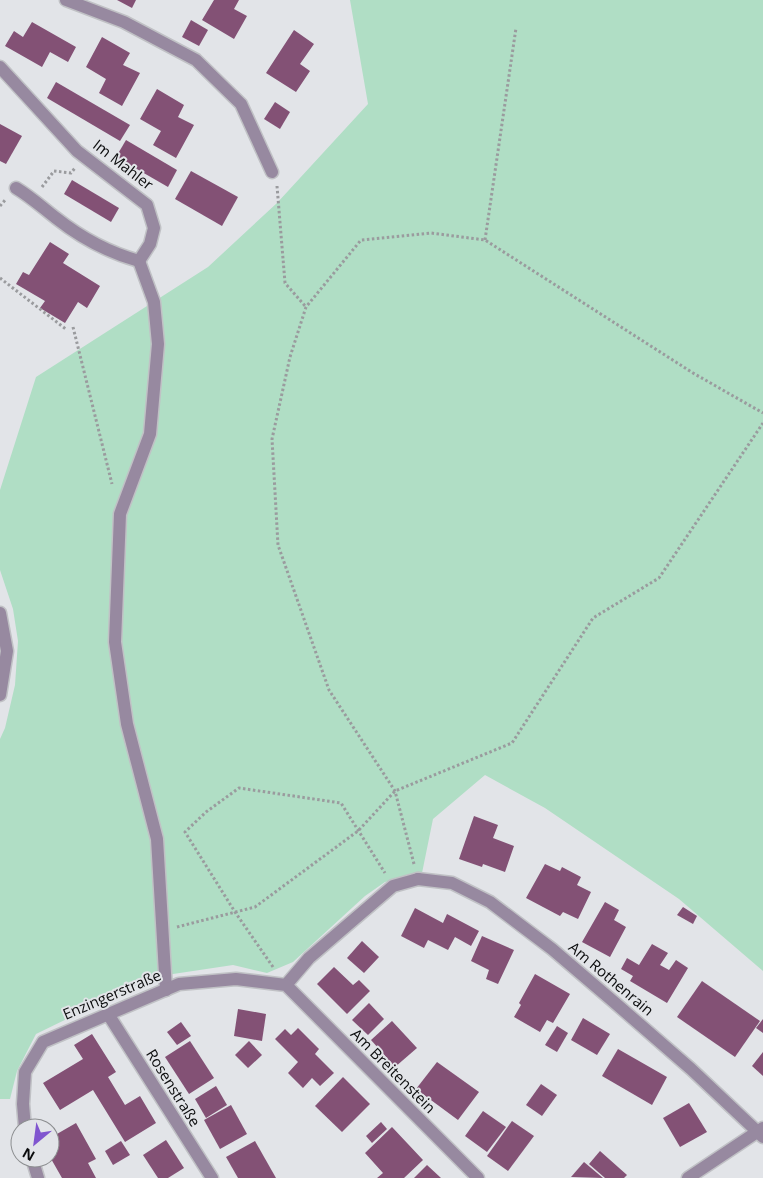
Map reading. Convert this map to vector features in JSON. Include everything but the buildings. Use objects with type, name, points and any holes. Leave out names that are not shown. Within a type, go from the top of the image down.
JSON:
[{"type":"street","points":[[66,0],[124,22],[196,60],[241,104],[272,172]]},
{"type":"street","name":"Im Mahler","points":[[0,67],[77,151],[147,205],[154,228],[150,244],[139,261]]},
{"type":"street","points":[[16,188],[35,198],[57,219],[115,254],[139,261],[154,302],[158,344],[150,434],[120,514],[115,642],[127,724],[157,840],[166,990]]},
{"type":"street","points":[[0,613],[7,651],[0,695]]},
{"type":"street","points":[[286,985],[309,958],[393,886],[418,879]]},
{"type":"street","name":"Am Rothenrain","points":[[418,879],[452,884],[490,902],[552,949],[761,1132]]},
{"type":"street","name":"Enzingerstraße","points":[[24,1118],[25,1072],[43,1042],[179,984],[236,979],[286,985]]},
{"type":"street","name":"Am Breitenstein","points":[[286,985],[478,1178]]},
{"type":"street","name":"Rosenstraße","points":[[108,1014],[212,1178]]},
{"type":"street","points":[[688,1178],[761,1132]]},
{"type":"path","points":[[485,240],[516,28]]},
{"type":"path","points":[[50,175],[54,171],[71,173],[87,158]]},
{"type":"path","points":[[279,192],[285,283],[306,307]]},
{"type":"path","points":[[418,879],[395,791],[329,690],[278,545],[272,439],[290,357],[306,307],[361,240],[431,233],[485,240],[694,373],[763,413]]},
{"type":"path","points":[[0,278],[67,330]]},
{"type":"path","points":[[73,327],[113,486]]},
{"type":"path","points":[[163,931],[255,907],[358,831],[395,791],[512,743],[593,618],[659,578],[763,423]]},
{"type":"path","points":[[286,985],[235,912],[185,832],[206,812],[239,788],[341,803],[393,886]]},
{"type":"green space","points":[[350,0],[763,0],[763,971],[679,899],[545,808],[485,775],[433,819],[422,873],[385,882],[365,896],[293,962],[267,973],[233,965],[153,977],[36,1034],[17,1071],[10,1099],[0,1099],[0,739],[5,728],[15,685],[18,641],[13,609],[0,570],[0,490],[36,377],[208,267],[277,203],[368,104]]}]
